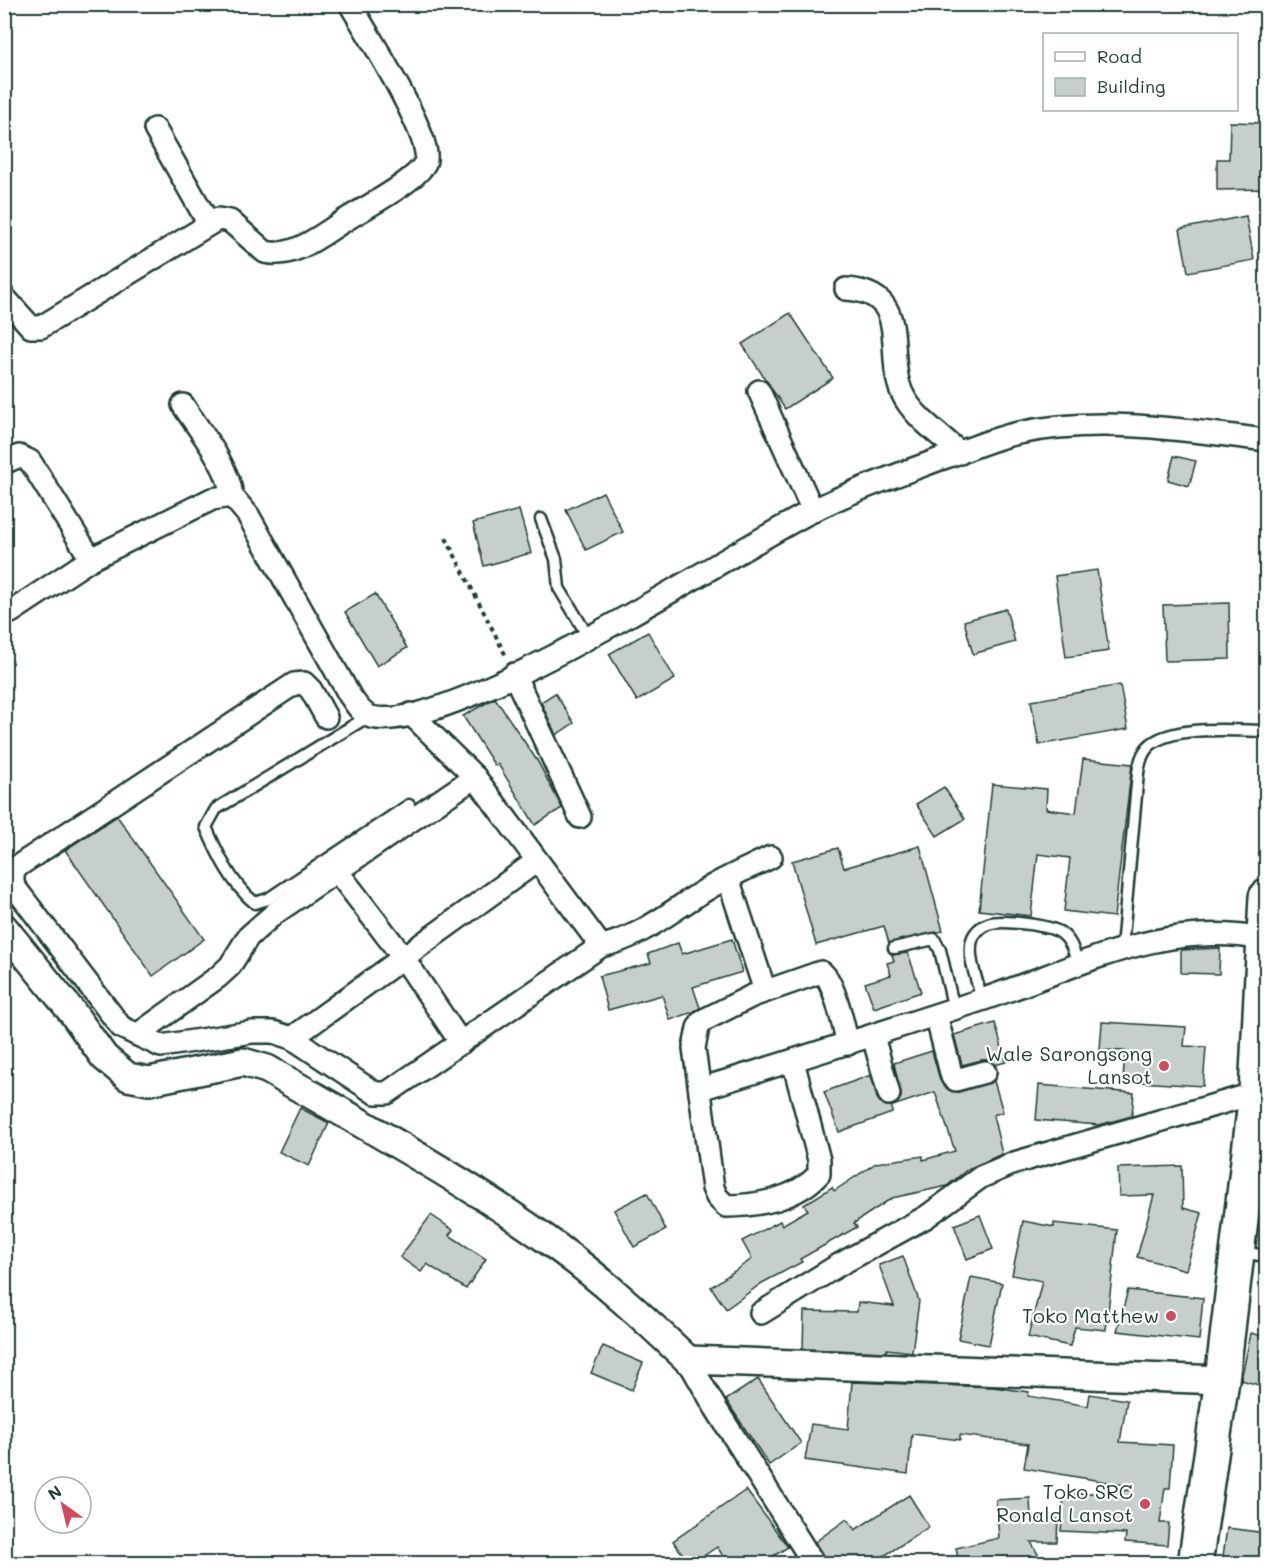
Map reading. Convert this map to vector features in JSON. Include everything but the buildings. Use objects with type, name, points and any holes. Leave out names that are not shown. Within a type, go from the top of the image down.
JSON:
[{"type":"highway","points":[[1195,1563],[1222,1380],[1252,1254],[1256,1189],[1256,1093],[1264,994],[1266,897]]},
{"type":"street","points":[[4,297],[31,327],[41,327],[218,219],[230,221],[265,252],[293,252],[385,196],[413,176],[426,162],[426,147],[416,120],[350,4]]},
{"type":"street","points":[[155,129],[209,224]]},
{"type":"street","points":[[846,289],[864,290],[875,296],[885,309],[894,324],[901,392],[910,407],[960,453]]},
{"type":"street","points":[[759,391],[813,511]]},
{"type":"street","points":[[183,405],[224,470],[231,484],[232,496],[248,515],[350,696],[360,710],[369,716],[385,718],[411,714],[459,700],[589,638],[813,511],[860,489],[1017,433],[1076,424],[1266,440]]},
{"type":"street","points":[[4,463],[20,456],[30,461],[91,560]]},
{"type":"street","points":[[11,612],[91,560],[212,499],[232,496]]},
{"type":"street","points":[[514,674],[580,817]]},
{"type":"street","points":[[326,717],[311,690],[304,683],[294,684],[18,866],[13,873],[13,885],[121,1027],[161,1046],[172,1047],[252,1032],[273,1032],[292,1038],[375,1093],[387,1093],[601,946],[619,942],[640,932],[728,878],[771,857]]},
{"type":"street","points":[[411,714],[475,777],[601,946]]},
{"type":"street","points":[[137,1035],[224,972],[248,937],[275,914],[475,777]]},
{"type":"street","points":[[292,1038],[537,861]]},
{"type":"street","points":[[337,871],[403,957],[461,1043]]},
{"type":"street","points":[[728,878],[765,991]]},
{"type":"street","points":[[4,928],[72,1012],[104,1057],[128,1077],[149,1081],[243,1062],[267,1069],[447,1174],[557,1247],[629,1304],[688,1360],[715,1407],[814,1563]]},
{"type":"street","points":[[700,1089],[982,1000],[1122,948],[1199,933],[1230,933],[1264,939]]},
{"type":"street","points":[[793,1061],[820,1168],[819,1174],[809,1183],[770,1202],[726,1206],[717,1197],[694,1048],[698,1028],[702,1021],[765,991],[817,972],[826,974],[848,1044]]},
{"type":"street","points":[[945,1012],[952,1077],[956,1080],[985,1072]]},
{"type":"street","points":[[873,1036],[889,1094]]},
{"type":"street","points":[[761,1313],[837,1266],[926,1217],[981,1177],[1014,1163],[1256,1093]]},
{"type":"street","points":[[688,1360],[1222,1380]]},
{"type":"lane","points":[[541,519],[556,559],[559,588],[589,638]]},
{"type":"lane","points":[[369,716],[216,809],[206,827],[213,844],[244,894],[255,903],[268,899],[409,805]]},
{"type":"lane","points":[[1122,948],[1138,773],[1145,749],[1154,741],[1181,732],[1266,731]]},
{"type":"lane","points":[[982,1000],[971,954],[972,940],[977,930],[987,924],[1002,922],[1049,927],[1059,931],[1068,939],[1078,965]]},
{"type":"lane","points":[[894,948],[934,939],[940,950],[945,1012]]},
{"type":"path","points":[[446,538],[514,674]]},
{"type":"place","name":"Wale Sarongsong Lansot","points":[[1164,1066]]},
{"type":"place","name":"Toko Matthew","points":[[1171,1316]]},
{"type":"place","name":"Toko SRC Ronald Lansot","points":[[1145,1504]]}]
